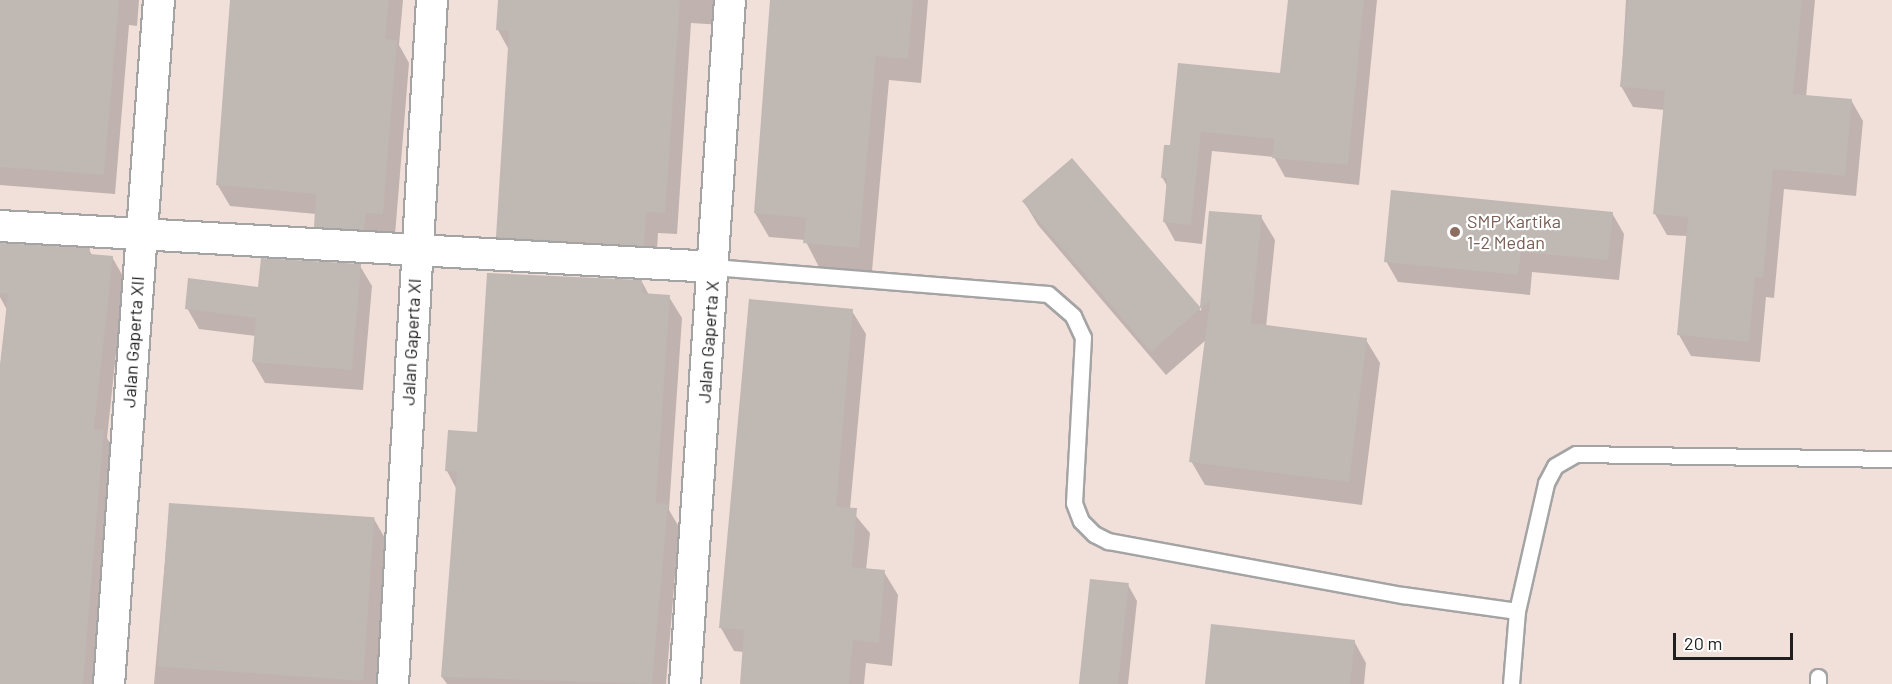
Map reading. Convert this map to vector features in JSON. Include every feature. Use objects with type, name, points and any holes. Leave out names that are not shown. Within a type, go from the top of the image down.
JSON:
[{"type":"street","name":"Jalan Gaperta XII","points":[[109,684],[159,0]]},
{"type":"street","name":"Jalan Gaperta XI","points":[[393,684],[415,251],[432,0]]},
{"type":"street","name":"Jalan Gaperta X","points":[[685,684],[730,0]]},
{"type":"street","points":[[0,226],[141,236],[712,267]]},
{"type":"lane","points":[[712,267],[1028,289],[1060,301],[1083,336],[1074,503],[1081,521],[1094,534],[1132,545],[1517,611]]},
{"type":"lane","points":[[1511,684],[1517,611],[1546,483],[1565,458],[1892,459]]},
{"type":"shaded area","points":[[0,0],[1892,0],[1892,684],[0,684]]},
{"type":"building","points":[[0,0],[119,0],[104,175],[0,167]]},
{"type":"building","points":[[230,0],[389,0],[385,39],[397,40],[383,214],[366,213],[364,230],[314,227],[316,194],[216,185]]},
{"type":"building","points":[[498,0],[680,0],[665,213],[646,212],[644,246],[496,237],[509,31],[496,30]]},
{"type":"building","points":[[770,0],[913,0],[908,59],[876,56],[859,248],[803,243],[806,218],[754,213]]},
{"type":"building","points":[[1288,0],[1364,0],[1348,165],[1272,158],[1274,139],[1201,132],[1191,225],[1163,222],[1167,178],[1161,178],[1164,145],[1170,145],[1178,63],[1280,73]]},
{"type":"building","points":[[1628,0],[1802,0],[1793,94],[1852,99],[1845,176],[1773,169],[1763,278],[1755,277],[1749,342],[1677,335],[1688,217],[1653,214],[1665,91],[1620,87]]},
{"type":"building","points":[[1072,158],[1200,307],[1209,211],[1262,215],[1251,323],[1367,338],[1349,482],[1189,462],[1210,300],[1151,352],[1022,201]]},
{"type":"building","name":"SMP Kartika 1-2 Medan","points":[[1391,190],[1613,212],[1608,260],[1521,252],[1518,275],[1384,262]]},
{"type":"building","points":[[0,243],[90,248],[89,254],[113,256],[94,429],[104,430],[83,684],[0,684],[0,365],[8,294],[0,293]]},
{"type":"building","points":[[261,258],[361,264],[352,370],[252,362],[256,318],[185,309],[188,278],[258,287]]},
{"type":"building","points":[[487,273],[642,280],[642,293],[670,295],[656,503],[668,504],[652,684],[441,677],[457,472],[445,471],[448,430],[477,432]]},
{"type":"building","points":[[749,299],[853,309],[836,507],[857,508],[852,567],[885,570],[879,643],[853,640],[849,684],[740,684],[744,630],[719,628]]},
{"type":"building","points":[[169,503],[374,517],[363,681],[158,667]]},
{"type":"building","points":[[1090,579],[1129,583],[1118,684],[1079,684]]},
{"type":"building","points":[[1211,624],[1355,640],[1350,684],[1205,684]]},
{"type":"place","name":"SMP Kartika 1-2 Medan","points":[[1455,232]]}]
